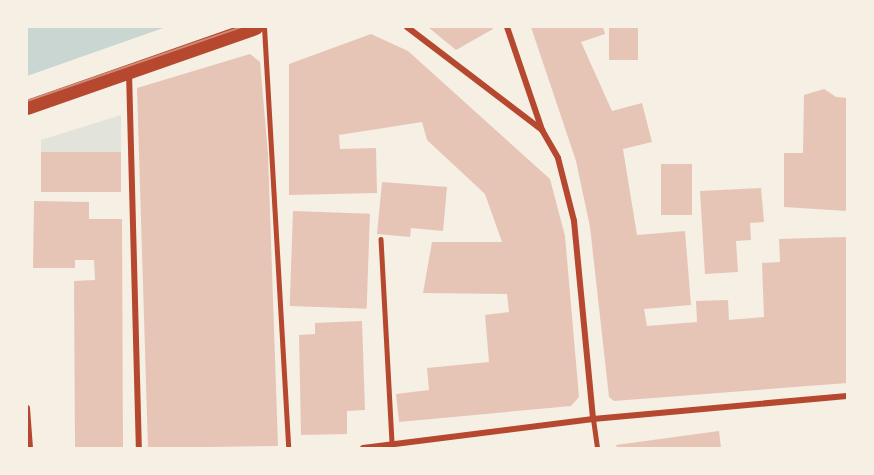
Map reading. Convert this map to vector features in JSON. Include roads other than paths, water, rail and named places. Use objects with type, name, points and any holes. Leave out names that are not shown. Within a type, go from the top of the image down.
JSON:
[{"type":"main road","points":[[27,107],[255,27]]},
{"type":"street","points":[[264,27],[288,448]]},
{"type":"street","points":[[407,27],[542,130]]},
{"type":"street","points":[[507,27],[542,130],[558,158],[574,220],[597,448]]},
{"type":"street","points":[[129,72],[139,448]]},
{"type":"street","points":[[363,448],[593,419],[847,396]]},
{"type":"street","points":[[27,408],[30,448]]},
{"type":"lane","points":[[381,239],[392,444]]},
{"type":"tram line","points":[[27,101],[242,27]]}]
